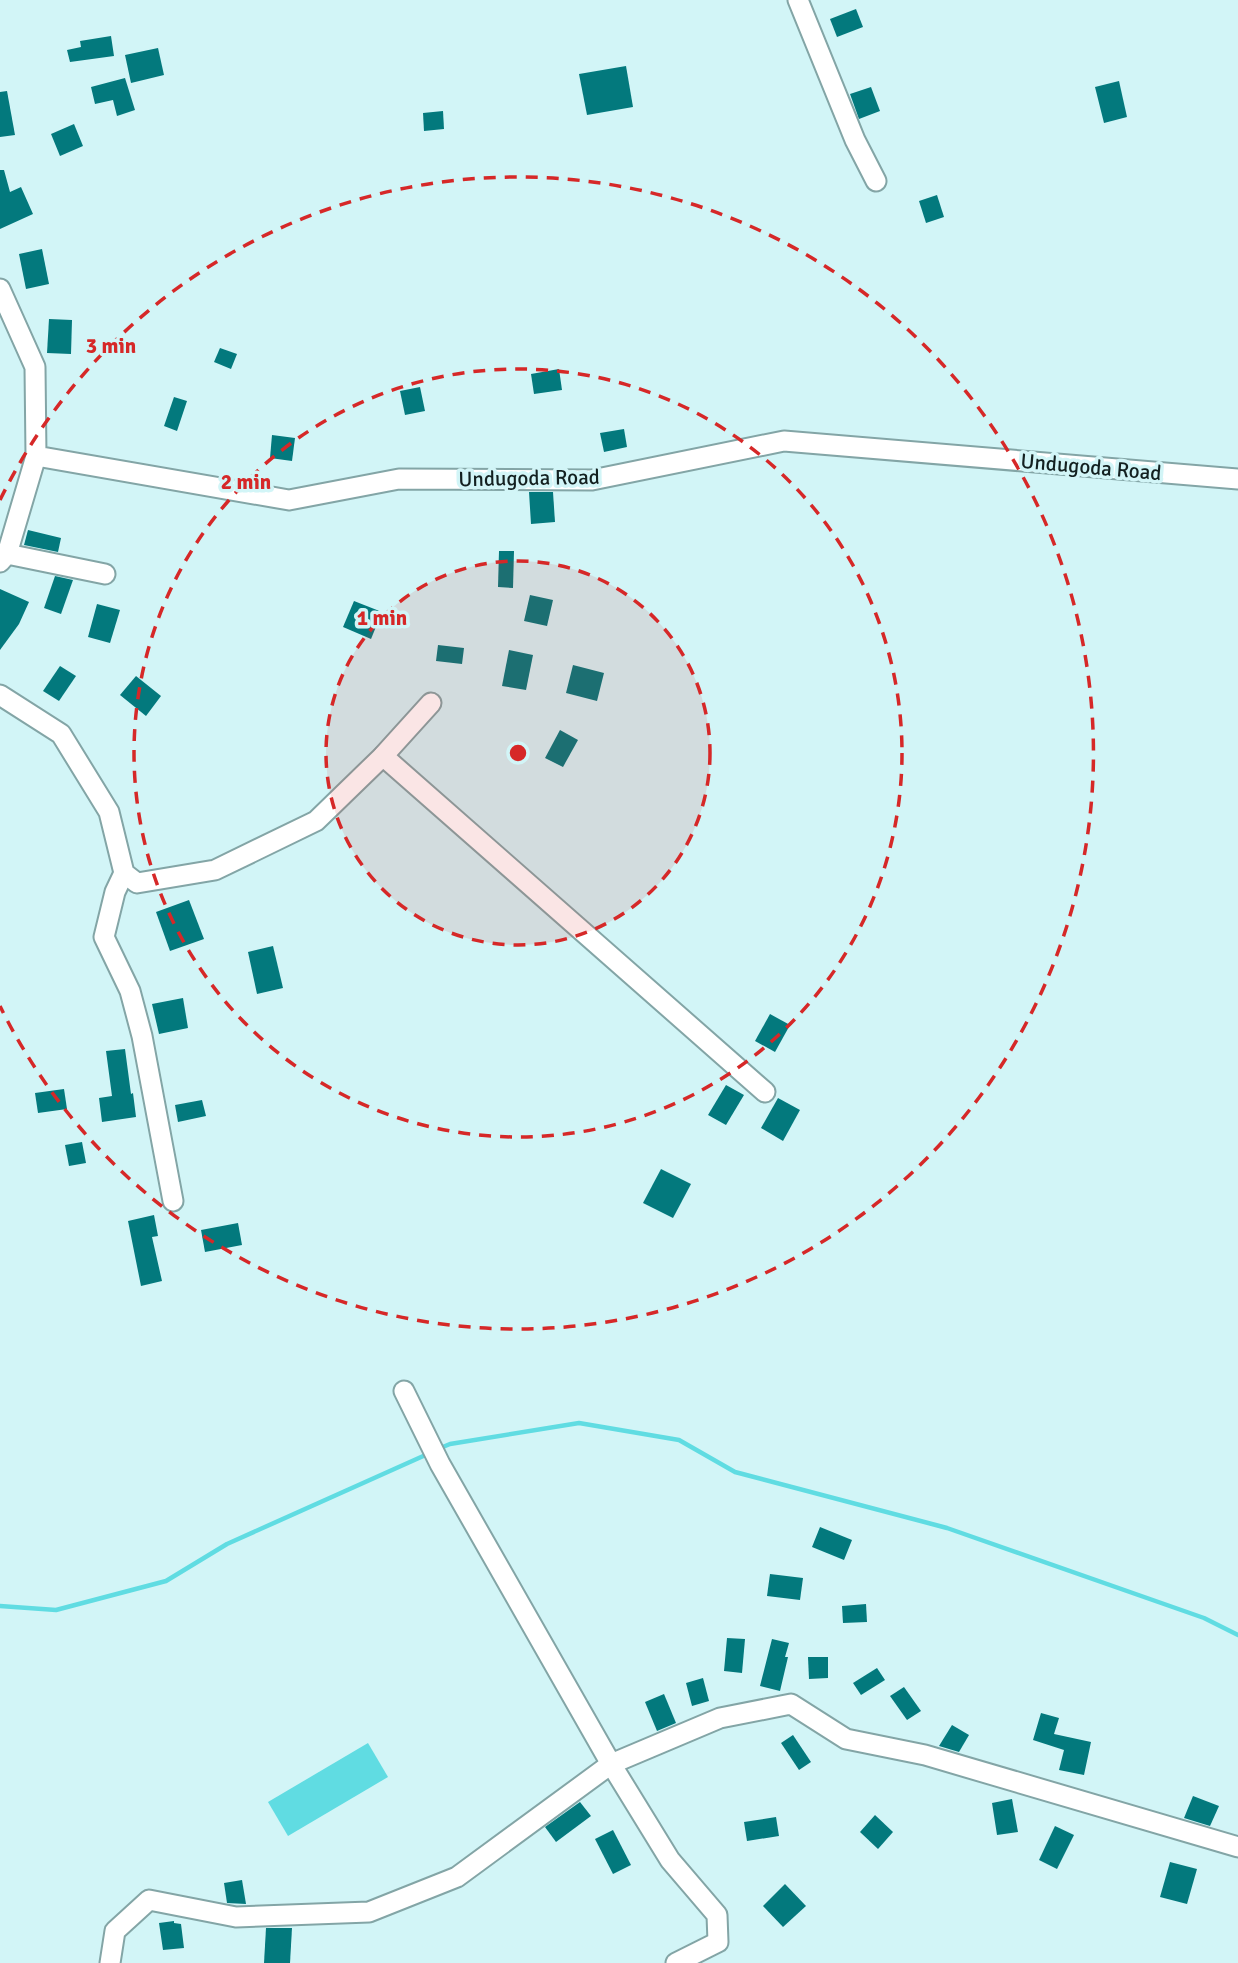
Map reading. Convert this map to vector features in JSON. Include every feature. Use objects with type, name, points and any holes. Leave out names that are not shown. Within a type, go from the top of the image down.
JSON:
[{"type":"street","points":[[798,0],[855,140],[876,181]]},
{"type":"street","points":[[0,289],[35,367],[36,456],[3,558],[105,574]]},
{"type":"street","name":"Undugoda Road","points":[[36,456],[289,500],[399,479],[592,480],[784,441],[1238,479]]},
{"type":"street","points":[[0,695],[61,734],[109,812],[124,873],[137,883],[215,870],[316,821],[383,756],[431,703]]},
{"type":"street","points":[[383,756],[765,1092]]},
{"type":"street","points":[[124,873],[115,892],[104,937],[130,991],[142,1035],[173,1201]]},
{"type":"street","points":[[404,1391],[440,1464],[611,1764],[670,1860],[717,1915],[718,1942],[676,1963]]},
{"type":"street","points":[[110,1963],[115,1931],[149,1900],[236,1917],[369,1912],[457,1877],[611,1764],[720,1718],[791,1704],[846,1739],[925,1755],[1238,1847]]},
{"type":"water","points":[[368,1743],[388,1777],[288,1836],[268,1802]]},
{"type":"building","points":[[856,9],[863,27],[837,37],[830,19]]},
{"type":"building","points":[[111,36],[114,56],[70,62],[67,50],[81,47],[80,41]]},
{"type":"building","points":[[158,48],[164,75],[131,83],[125,55]]},
{"type":"building","points":[[626,66],[633,107],[587,115],[579,74]]},
{"type":"building","points":[[125,78],[135,110],[117,116],[113,100],[95,104],[91,87]]},
{"type":"building","points":[[1119,81],[1127,117],[1104,123],[1095,87]]},
{"type":"building","points":[[871,87],[880,111],[859,119],[850,94]]},
{"type":"building","points":[[7,91],[15,135],[0,137],[0,92]]},
{"type":"building","points":[[443,111],[444,129],[424,131],[423,113]]},
{"type":"building","points":[[74,124],[83,146],[60,156],[51,134]]},
{"type":"building","points":[[0,170],[4,170],[10,192],[21,187],[33,214],[0,229]]},
{"type":"building","points":[[937,195],[944,217],[926,223],[919,201]]},
{"type":"building","points":[[42,249],[49,284],[26,289],[19,254]]},
{"type":"building","points":[[49,319],[72,320],[71,354],[47,353]]},
{"type":"building","points":[[220,348],[237,354],[231,369],[214,362]]},
{"type":"building","points":[[559,369],[562,390],[534,394],[531,374]]},
{"type":"building","points":[[420,387],[425,411],[405,415],[400,391]]},
{"type":"building","points":[[174,397],[187,401],[177,431],[164,426]]},
{"type":"building","points":[[624,429],[627,447],[604,452],[600,433]]},
{"type":"building","points":[[272,435],[295,438],[292,461],[270,458]]},
{"type":"building","points":[[529,492],[553,492],[555,522],[531,524]]},
{"type":"building","points":[[28,530],[61,538],[58,552],[24,545]]},
{"type":"building","points":[[499,551],[514,551],[513,588],[498,587]]},
{"type":"building","points":[[55,576],[73,580],[61,614],[44,608]]},
{"type":"building","points":[[0,589],[29,602],[19,624],[0,650]]},
{"type":"building","points":[[530,595],[553,600],[547,626],[524,621]]},
{"type":"building","points":[[354,601],[382,612],[371,639],[343,627]]},
{"type":"building","points":[[97,604],[120,610],[110,643],[88,637]]},
{"type":"building","points":[[438,645],[464,648],[462,664],[436,661]]},
{"type":"building","points":[[509,650],[533,655],[526,690],[502,686]]},
{"type":"building","points":[[573,665],[604,673],[597,701],[566,693]]},
{"type":"building","points":[[60,666],[76,676],[59,701],[43,691]]},
{"type":"building","points":[[136,676],[161,696],[146,716],[120,695]]},
{"type":"building","points":[[560,730],[578,740],[563,767],[545,758]]},
{"type":"building","points":[[189,900],[204,939],[170,951],[156,912]]},
{"type":"building","points":[[273,946],[283,988],[257,994],[248,952]]},
{"type":"building","points":[[183,998],[188,1028],[159,1034],[152,1004]]},
{"type":"building","points":[[770,1014],[790,1025],[775,1052],[755,1041]]},
{"type":"building","points":[[125,1049],[136,1117],[102,1122],[99,1098],[112,1096],[106,1051]]},
{"type":"building","points":[[726,1085],[744,1095],[726,1125],[708,1115]]},
{"type":"building","points":[[64,1089],[67,1109],[38,1113],[35,1093]]},
{"type":"building","points":[[778,1098],[800,1110],[783,1141],[761,1128]]},
{"type":"building","points":[[202,1100],[206,1116],[178,1122],[175,1105]]},
{"type":"building","points":[[82,1142],[86,1163],[69,1166],[65,1145]]},
{"type":"building","points":[[661,1169],[691,1184],[673,1218],[643,1203]]},
{"type":"building","points":[[154,1215],[158,1236],[152,1237],[162,1281],[141,1286],[128,1221]]},
{"type":"building","points":[[238,1223],[242,1245],[205,1252],[201,1230]]},
{"type":"building","points":[[820,1527],[852,1540],[844,1560],[812,1547]]},
{"type":"building","points":[[770,1574],[803,1578],[800,1600],[767,1596]]},
{"type":"building","points":[[866,1604],[867,1622],[843,1623],[842,1606]]},
{"type":"building","points":[[727,1638],[745,1639],[742,1673],[724,1671]]},
{"type":"building","points":[[772,1639],[789,1643],[780,1691],[760,1686]]},
{"type":"building","points":[[808,1657],[828,1657],[828,1678],[809,1679]]},
{"type":"building","points":[[877,1668],[885,1680],[861,1695],[853,1683]]},
{"type":"building","points":[[703,1678],[709,1701],[692,1706],[686,1683]]},
{"type":"building","points":[[904,1687],[921,1711],[907,1720],[890,1696]]},
{"type":"building","points":[[664,1694],[676,1723],[657,1731],[645,1702]]},
{"type":"building","points":[[1041,1713],[1059,1718],[1054,1734],[1091,1742],[1084,1775],[1059,1770],[1064,1750],[1033,1740]]},
{"type":"building","points":[[952,1725],[969,1735],[959,1752],[939,1746]]},
{"type":"building","points":[[793,1735],[811,1762],[799,1770],[781,1743]]},
{"type":"building","points":[[1193,1796],[1219,1806],[1210,1826],[1184,1818]]},
{"type":"building","points":[[1012,1799],[1018,1832],[997,1835],[992,1803]]},
{"type":"building","points":[[580,1802],[591,1816],[556,1842],[545,1827]]},
{"type":"building","points":[[875,1815],[893,1832],[878,1849],[860,1832]]},
{"type":"building","points":[[776,1817],[779,1836],[747,1841],[744,1822]]},
{"type":"building","points":[[1055,1826],[1074,1835],[1057,1869],[1039,1860]]},
{"type":"building","points":[[613,1830],[631,1865],[613,1874],[595,1839]]},
{"type":"building","points":[[1170,1862],[1197,1869],[1187,1904],[1160,1897]]},
{"type":"building","points":[[242,1880],[246,1904],[227,1903],[224,1883]]},
{"type":"building","points":[[785,1884],[806,1906],[783,1927],[763,1906]]},
{"type":"building","points":[[174,1921],[181,1924],[184,1948],[163,1950],[159,1923]]},
{"type":"building","points":[[266,1928],[292,1928],[290,1963],[264,1963]]},
{"type":"waterway","points":[[438,1449],[450,1444],[579,1423],[679,1440],[735,1472],[947,1528],[1204,1618],[1238,1635]]},
{"type":"waterway","points":[[0,1606],[56,1610],[166,1581],[227,1544],[430,1453]]}]
